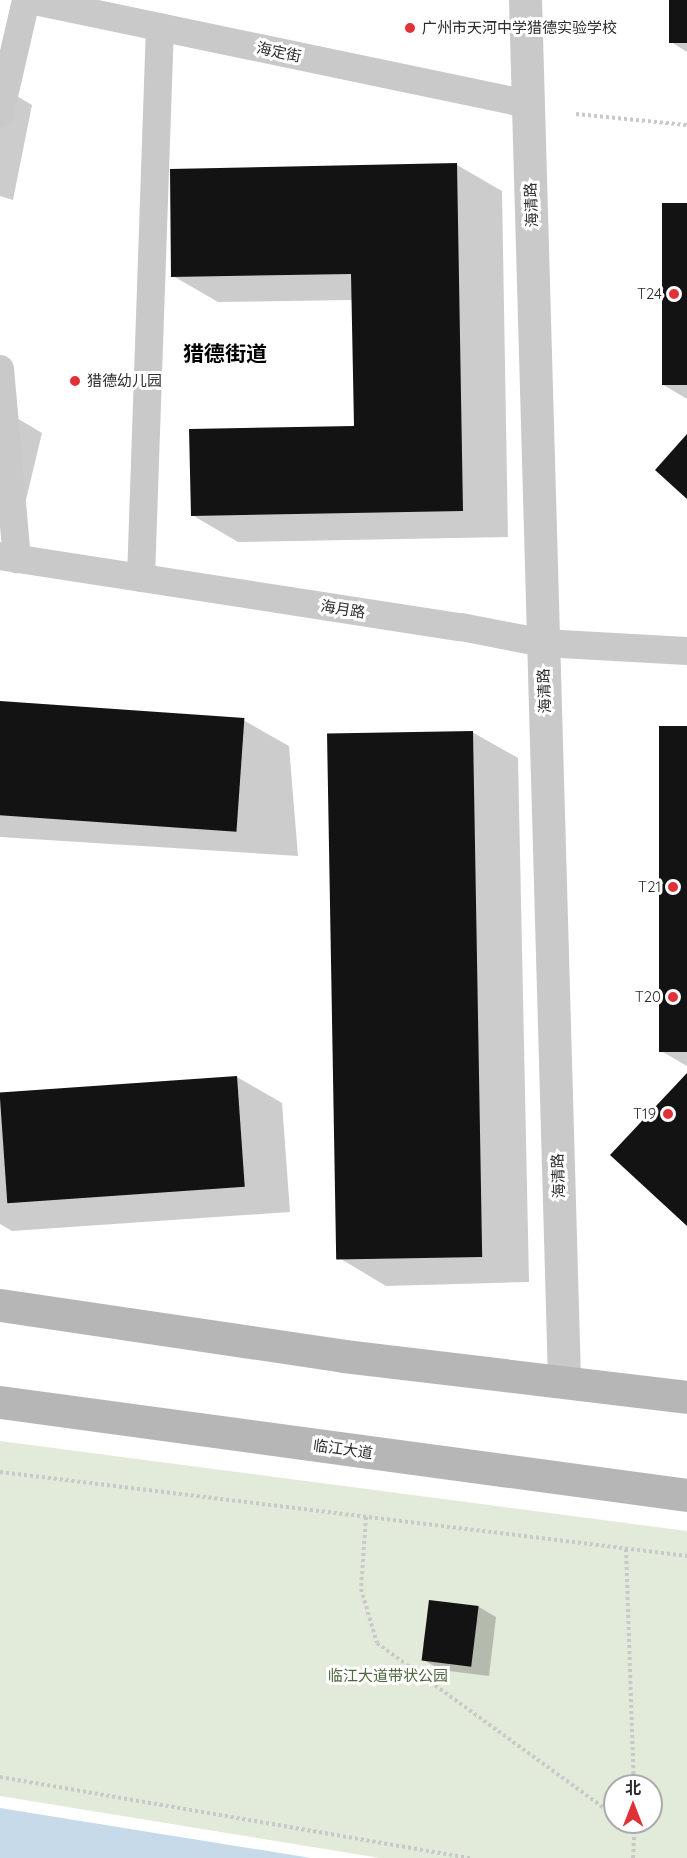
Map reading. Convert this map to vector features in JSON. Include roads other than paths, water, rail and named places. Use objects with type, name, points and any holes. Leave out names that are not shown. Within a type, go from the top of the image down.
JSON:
[{"type":"main road","points":[[0,1305],[344,1356],[687,1397]]},
{"type":"main road","name":"临江大道","points":[[0,1402],[687,1495]]},
{"type":"street","name":"海定街","points":[[28,0],[528,104]]},
{"type":"street","points":[[0,114],[28,0]]},
{"type":"street","name":"海清路","points":[[525,0],[564,1381]]},
{"type":"street","points":[[141,578],[160,27]]},
{"type":"street","points":[[0,369],[8,558]]},
{"type":"street","name":"海月路","points":[[8,558],[461,627],[543,643],[687,651]]},
{"type":"water","points":[[0,1808],[311,1858],[0,1858]]},
{"type":"place","name":"广州市天河中学猎德实验学校","points":[[410,28]]},
{"type":"place","name":"T24","points":[[674,294]]},
{"type":"place","name":"猎德幼儿园","points":[[75,381]]},
{"type":"place","name":"T21","points":[[673,887]]},
{"type":"place","name":"T20","points":[[673,997]]},
{"type":"place","name":"T19","points":[[668,1114]]},
{"type":"district","name":"猎德街道","points":[[225,353]]},
{"type":"park label","name":"临江大道带状公园","points":[[388,1676]]}]
